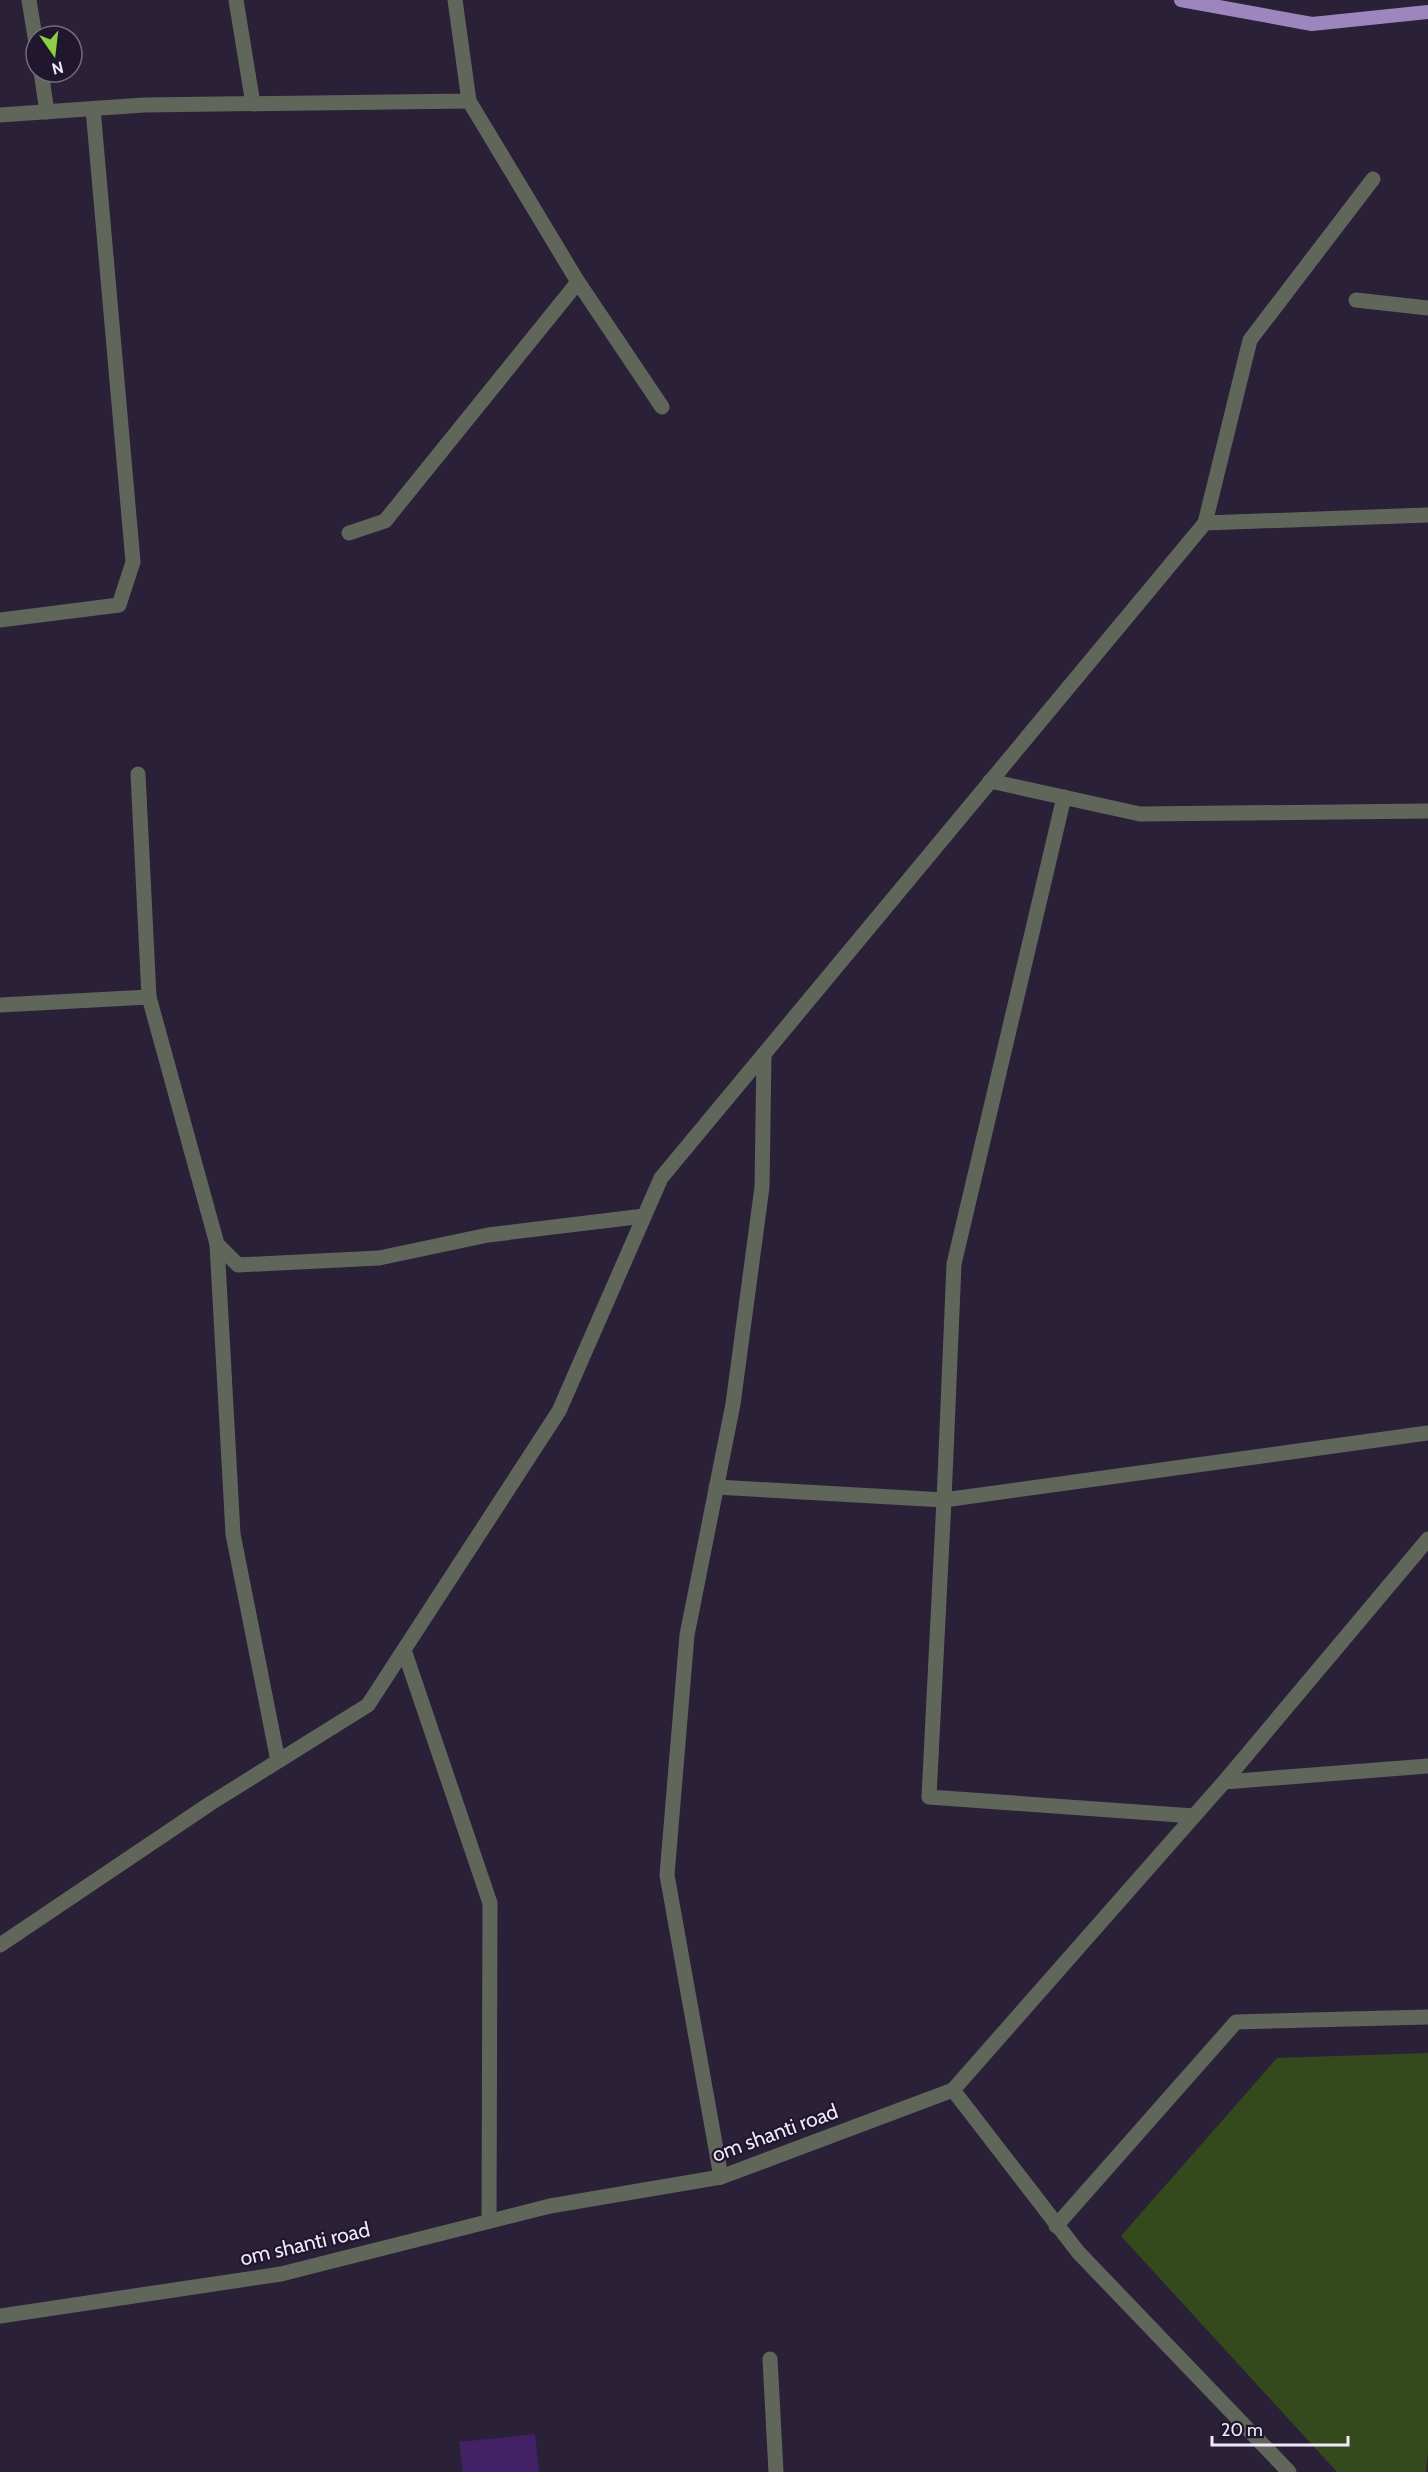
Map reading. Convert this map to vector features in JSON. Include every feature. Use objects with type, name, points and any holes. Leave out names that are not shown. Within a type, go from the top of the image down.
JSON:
[{"type":"street","points":[[29,0],[33,24]]},
{"type":"street","points":[[236,0],[253,104]]},
{"type":"street","points":[[455,0],[469,101],[578,282],[662,407]]},
{"type":"street","points":[[43,84],[47,112]]},
{"type":"street","points":[[0,115],[144,105],[469,101]]},
{"type":"street","points":[[0,620],[119,605],[133,562],[93,109]]},
{"type":"street","points":[[0,1945],[211,1803],[368,1706],[559,1411],[661,1178],[1205,523],[1250,340],[1373,179]]},
{"type":"street","points":[[350,533],[385,521],[578,282]]},
{"type":"street","points":[[1356,300],[1428,308]]},
{"type":"street","points":[[1205,523],[1428,515]]},
{"type":"street","points":[[138,774],[149,998],[217,1244],[234,1534],[278,1761]]},
{"type":"street","points":[[990,782],[1140,814],[1428,811]]},
{"type":"street","points":[[1064,797],[954,1264],[929,1797],[1194,1816]]},
{"type":"street","points":[[0,1005],[149,998]]},
{"type":"street","points":[[721,2177],[667,1875],[687,1635],[733,1404],[762,1187],[764,1054]]},
{"type":"street","points":[[217,1244],[238,1265],[380,1258],[488,1235],[644,1216]]},
{"type":"street","points":[[716,1487],[944,1500],[1428,1433]]},
{"type":"street","points":[[1289,2472],[1056,2226],[953,2090],[1224,1782],[1428,1539]]},
{"type":"street","points":[[404,1650],[490,1903],[489,2221]]},
{"type":"street","points":[[1224,1782],[1428,1766]]},
{"type":"street","points":[[1056,2226],[1236,2022],[1428,2017]]},
{"type":"street","name":"om shanti road","points":[[0,2316],[281,2274],[550,2206],[721,2177],[953,2090]]},
{"type":"street","points":[[770,2359],[776,2472]]},
{"type":"green space","points":[[1428,2053],[1428,2452],[1426,2472],[1337,2472],[1121,2236],[1277,2058]]},
{"type":"building","points":[[535,2434],[539,2472],[463,2472],[459,2442]]},
{"type":"waterway","points":[[1181,0],[1312,24],[1428,12]]}]
